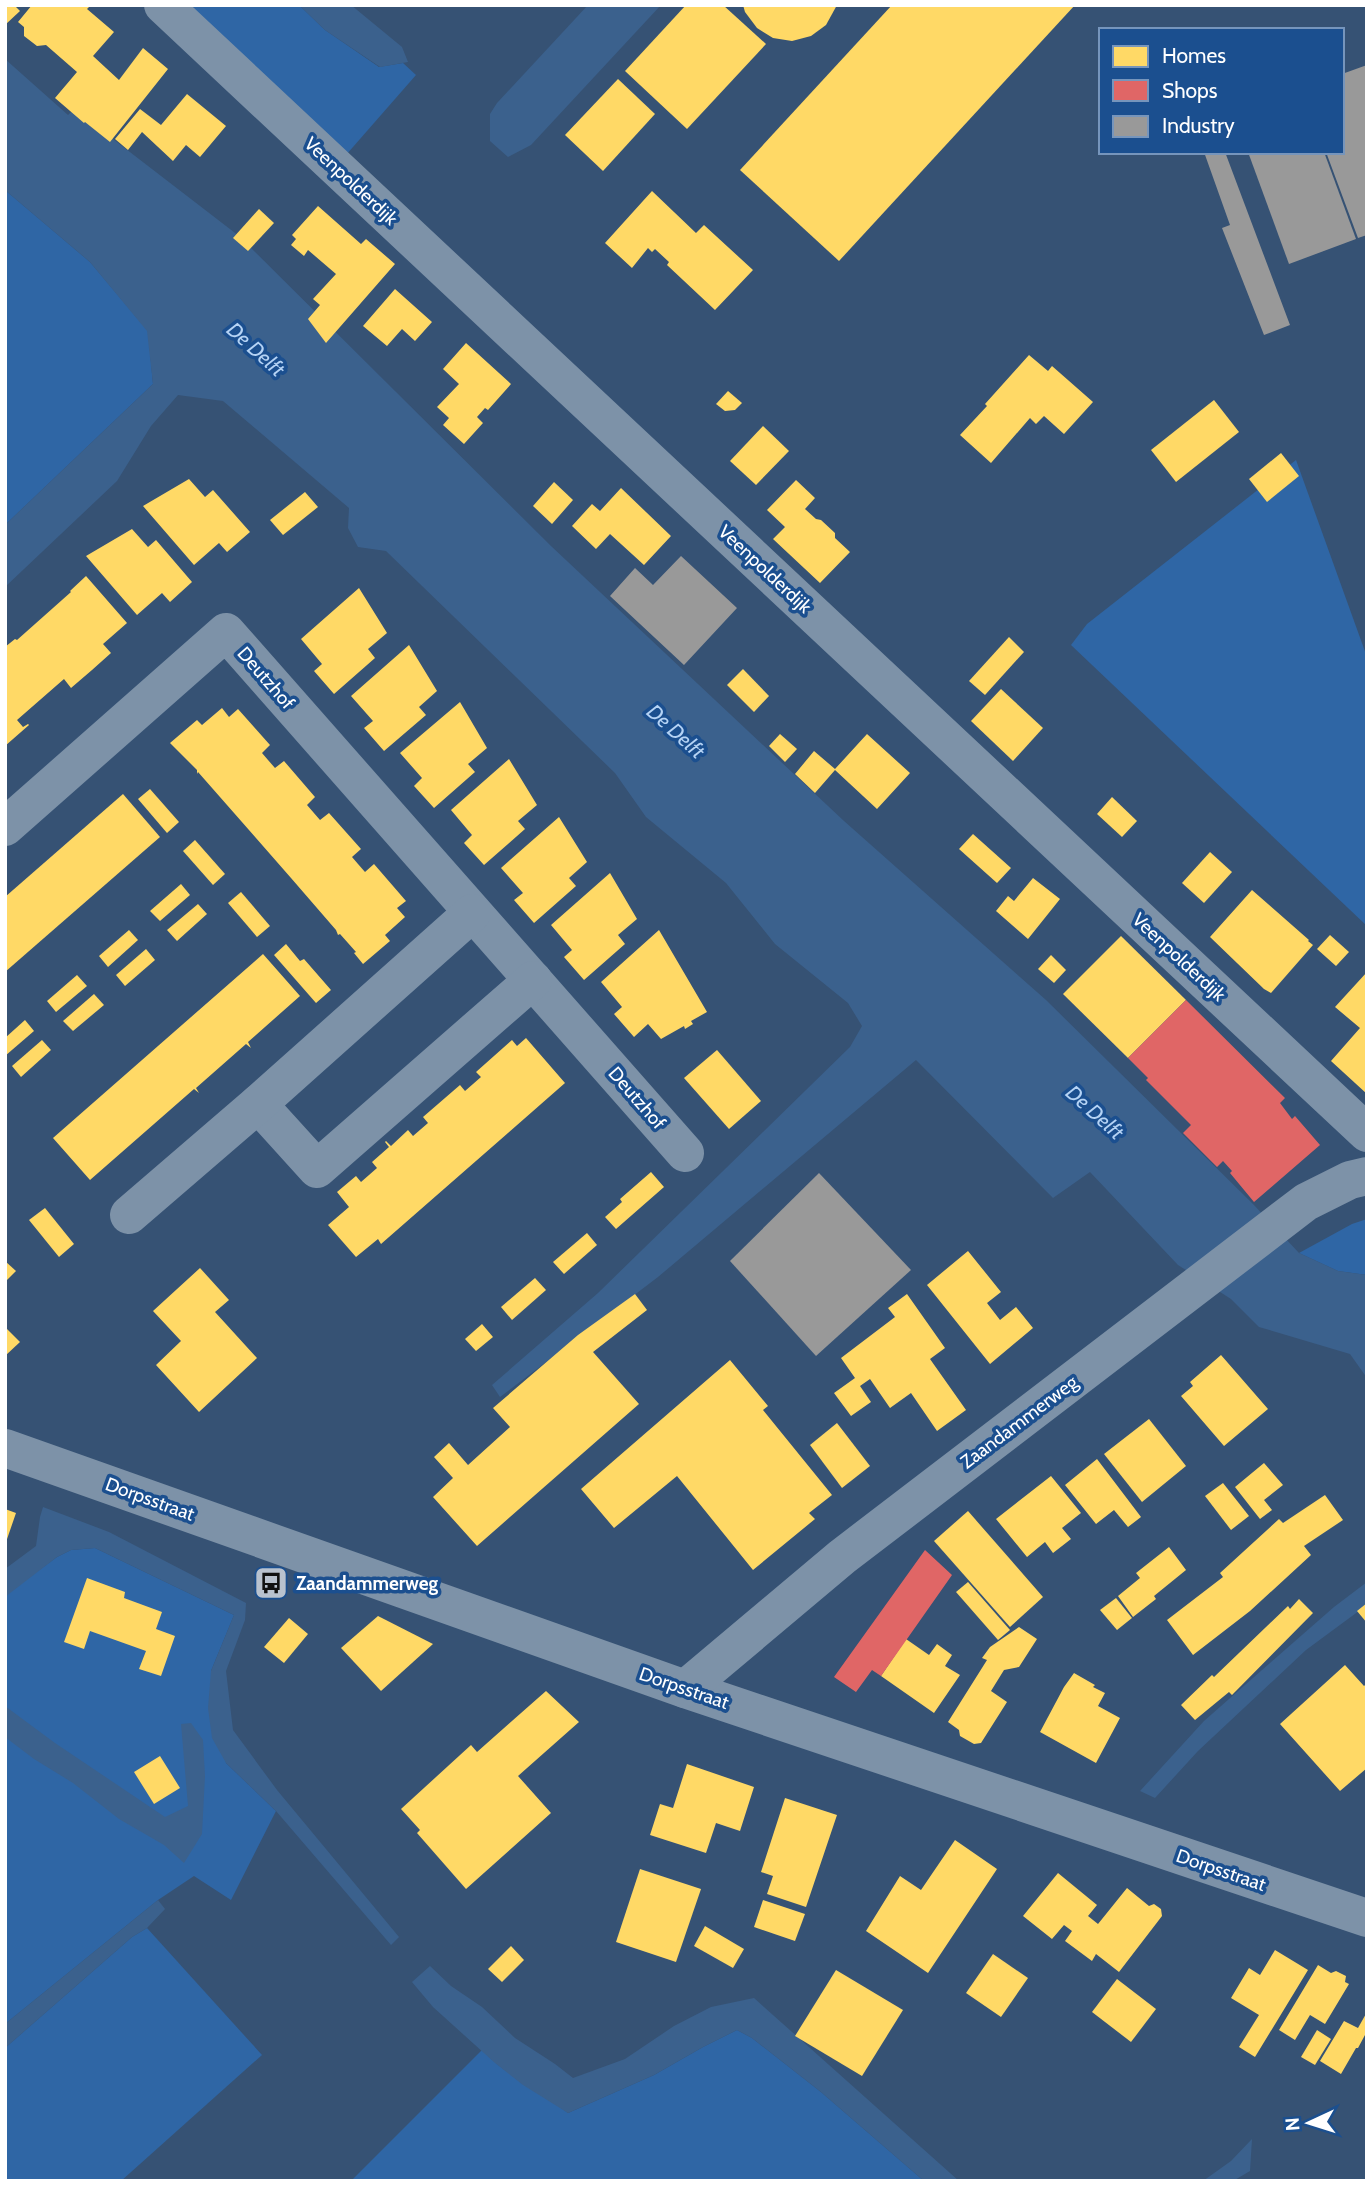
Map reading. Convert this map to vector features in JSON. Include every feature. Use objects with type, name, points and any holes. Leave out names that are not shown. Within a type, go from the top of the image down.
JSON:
[{"type":"street","name":"Veenpolderdijk","points":[[163,5],[1367,1133]]},
{"type":"street","name":"Deutzhof","points":[[5,827],[226,632],[685,1153]]},
{"type":"street","points":[[129,1215],[472,913]]},
{"type":"street","points":[[258,1104],[317,1170],[533,981]]},
{"type":"street","name":"Zaandammerweg","points":[[685,1689],[842,1557],[1306,1202],[1350,1180],[1367,1176]]},
{"type":"street","name":"Dorpsstraat","points":[[5,1448],[685,1689],[1367,1918]]},
{"type":"shaded area","points":[[184,5],[299,5],[325,30],[379,67],[403,63],[416,75],[346,155]]},
{"type":"shaded area","points":[[5,190],[90,262],[148,331],[153,384],[5,525]]},
{"type":"shaded area","points":[[1296,460],[1367,657],[1367,926],[1071,645],[1087,624]]},
{"type":"shaded area","points":[[1367,1219],[1367,1275],[1338,1271],[1299,1253],[1352,1224]]},
{"type":"shaded area","points":[[95,1548],[234,1615],[211,1671],[226,1763],[276,1811],[231,1900],[194,1876],[158,1900],[5,2024],[5,1595],[57,1557],[71,1550]]},
{"type":"shaded area","points":[[147,1928],[262,2055],[121,2181],[5,2181],[5,2048],[132,1937]]},
{"type":"shaded area","points":[[737,2030],[752,2038],[821,2092],[924,2181],[351,2181],[482,2050],[513,2076],[568,2113],[654,2075]]},
{"type":"water","points":[[299,5],[351,5],[402,47],[408,62],[380,67],[325,30]]},
{"type":"water","points":[[588,5],[661,5],[531,145],[508,157],[490,141],[490,114],[497,103]]},
{"type":"water","name":"De Delft","points":[[5,59],[68,115],[74,109],[239,236],[551,546],[844,821],[1046,1000],[1253,1204],[1299,1253],[1338,1271],[1367,1275],[1367,1378],[1350,1354],[1259,1327],[1231,1299],[1178,1265],[1090,1172],[1053,1198],[916,1060],[658,1277],[500,1397],[492,1385],[598,1293],[850,1047],[862,1026],[848,1003],[775,944],[726,883],[646,817],[615,773],[386,551],[358,547],[348,528],[349,508],[223,401],[178,395],[151,426],[117,481],[5,587],[5,525],[153,384],[147,331],[90,262],[5,190]]},
{"type":"water","points":[[43,1507],[109,1532],[246,1603],[245,1620],[226,1671],[233,1730],[277,1790],[399,1937],[391,1945],[276,1811],[226,1763],[212,1738],[208,1708],[211,1671],[234,1615],[95,1548],[71,1550],[57,1557],[5,1597],[5,1569],[36,1546]]},
{"type":"water","points":[[1367,1582],[1367,1605],[1306,1650],[1198,1751],[1155,1798],[1140,1791],[1204,1721],[1334,1607]]},
{"type":"water","points":[[5,1706],[165,1817],[188,1806],[181,1724],[191,1723],[203,1740],[205,1776],[202,1834],[184,1863],[164,1845],[119,1819],[73,1783],[5,1737]]},
{"type":"water","points":[[158,1900],[165,1909],[147,1928],[132,1937],[5,2048],[5,2024]]},
{"type":"water","points":[[430,1966],[451,1986],[482,2007],[515,2038],[573,2078],[625,2059],[674,2026],[711,2007],[754,1998],[959,2181],[924,2181],[821,2092],[752,2038],[737,2030],[654,2075],[568,2113],[523,2085],[433,2007],[412,1982]]},
{"type":"water","points":[[1252,2139],[1250,2171],[1233,2181],[1203,2181],[1231,2161]]},
{"type":"building: Homes","points":[[5,5],[14,5],[20,11],[5,25]]},
{"type":"building: Homes","points":[[32,5],[87,5],[87,9],[114,32],[93,56],[119,80],[143,48],[168,69],[110,142],[55,98],[77,72],[46,45],[37,46],[24,36],[24,27],[18,22]]},
{"type":"building: Homes","points":[[686,5],[723,5],[766,44],[687,129],[625,71]]},
{"type":"building: Homes","points":[[743,5],[837,5],[826,25],[811,36],[792,41],[773,38],[757,28]]},
{"type":"building: Homes","points":[[892,5],[1075,5],[839,261],[740,170]]},
{"type":"building: Homes","points":[[618,79],[655,114],[603,171],[565,135]]},
{"type":"building: Homes","points":[[187,94],[226,126],[200,157],[186,145],[173,161],[142,132],[128,150],[115,139],[140,109],[161,125]]},
{"type":"building: Homes","points":[[652,191],[696,233],[704,225],[753,270],[715,310],[667,265],[669,262],[655,249],[652,252],[648,248],[632,268],[605,243]]},
{"type":"building: Homes","points":[[318,206],[361,244],[366,239],[395,264],[326,343],[308,319],[320,305],[313,299],[336,274],[308,250],[304,256],[291,245],[296,239],[292,235]]},
{"type":"building: Homes","points":[[259,209],[274,223],[248,251],[233,238]]},
{"type":"building: Homes","points":[[395,289],[432,322],[415,341],[402,329],[387,346],[363,326]]},
{"type":"building: Homes","points":[[466,343],[511,384],[488,410],[485,408],[477,417],[483,423],[464,444],[443,425],[449,418],[437,407],[459,384],[443,369]]},
{"type":"building: Homes","points":[[1029,355],[1048,371],[1052,366],[1093,402],[1064,434],[1044,416],[1036,424],[1030,418],[991,463],[960,435]]},
{"type":"building: Homes","points":[[728,391],[742,403],[735,410],[725,411],[716,404]]},
{"type":"building: Homes","points":[[1214,400],[1239,432],[1176,482],[1151,450]]},
{"type":"building: Homes","points":[[763,426],[789,451],[756,485],[730,461]]},
{"type":"building: Homes","points":[[1281,453],[1299,476],[1267,502],[1249,479]]},
{"type":"building: Homes","points":[[189,479],[205,497],[213,490],[250,532],[227,552],[219,543],[194,565],[143,506]]},
{"type":"building: Homes","points":[[796,480],[815,498],[805,509],[835,533],[835,538],[850,552],[820,583],[773,539],[785,527],[767,510]]},
{"type":"building: Homes","points":[[554,482],[573,500],[552,524],[533,506]]},
{"type":"building: Homes","points":[[621,488],[671,536],[644,565],[610,534],[596,549],[572,526],[592,504],[600,511]]},
{"type":"building: Homes","points":[[305,492],[318,507],[283,535],[270,520]]},
{"type":"building: Homes","points":[[132,529],[148,547],[156,540],[192,582],[170,602],[162,593],[137,615],[86,556]]},
{"type":"building: Homes","points":[[86,576],[127,623],[103,644],[111,653],[92,670],[71,688],[64,679],[17,720],[23,727],[29,725],[5,746],[5,647],[17,640]]},
{"type":"building: Homes","points":[[359,588],[387,633],[368,649],[375,658],[334,694],[314,671],[322,664],[301,639]]},
{"type":"building: Homes","points":[[1009,637],[1024,652],[985,695],[969,681]]},
{"type":"building: Homes","points":[[409,645],[437,691],[419,707],[426,715],[384,751],[364,728],[373,721],[351,696]]},
{"type":"building: Homes","points":[[743,669],[769,696],[754,712],[727,685]]},
{"type":"building: Homes","points":[[1001,689],[1043,728],[1013,761],[971,721]]},
{"type":"building: Homes","points":[[460,702],[487,748],[468,764],[475,772],[434,808],[414,786],[422,778],[400,753]]},
{"type":"building: Homes","points":[[222,708],[229,717],[238,709],[270,745],[262,753],[275,768],[284,761],[315,797],[307,805],[320,820],[329,813],[361,849],[352,857],[365,872],[374,864],[406,901],[397,908],[405,917],[385,935],[390,941],[363,964],[354,953],[356,952],[340,934],[338,935],[198,772],[197,774],[197,770],[170,743],[197,720],[202,725]]},
{"type":"building: Homes","points":[[780,734],[797,749],[785,762],[769,746]]},
{"type":"building: Homes","points":[[867,734],[910,773],[877,809],[835,770],[815,793],[795,774],[814,751],[835,769]]},
{"type":"building: Homes","points":[[509,759],[537,805],[518,821],[525,829],[484,865],[464,843],[472,835],[451,810]]},
{"type":"building: Homes","points":[[150,789],[179,822],[167,833],[138,799]]},
{"type":"building: Homes","points":[[123,794],[160,837],[5,972],[5,897]]},
{"type":"building: Homes","points":[[1112,797],[1137,821],[1122,837],[1097,814]]},
{"type":"building: Homes","points":[[559,817],[587,862],[569,878],[576,886],[534,923],[514,900],[523,893],[501,868]]},
{"type":"building: Homes","points":[[973,834],[1011,868],[997,883],[959,849]]},
{"type":"building: Homes","points":[[195,840],[225,874],[213,885],[183,851]]},
{"type":"building: Homes","points":[[1210,852],[1232,872],[1204,903],[1182,883]]},
{"type":"building: Homes","points":[[610,873],[637,919],[618,935],[625,944],[584,980],[564,957],[572,950],[551,925]]},
{"type":"building: Homes","points":[[1033,878],[1060,899],[1028,939],[996,911],[1008,896],[1014,901]]},
{"type":"building: Homes","points":[[181,884],[190,895],[160,921],[150,911]]},
{"type":"building: Homes","points":[[1252,890],[1313,945],[1271,993],[1210,937]]},
{"type":"building: Homes","points":[[241,892],[270,926],[257,937],[228,903]]},
{"type":"building: Homes","points":[[198,904],[207,914],[177,941],[167,930]]},
{"type":"building: Homes","points":[[129,930],[138,940],[108,967],[99,956]]},
{"type":"building: Homes","points":[[659,930],[707,1012],[691,1021],[693,1024],[685,1029],[684,1026],[661,1039],[648,1024],[634,1037],[614,1014],[622,1007],[601,982]]},
{"type":"building: Homes","points":[[1330,935],[1349,952],[1336,966],[1317,949]]},
{"type":"building: Homes","points":[[1121,936],[1186,1000],[1128,1058],[1063,994]]},
{"type":"building: Homes","points":[[286,944],[300,961],[304,959],[331,990],[316,1003],[274,955]]},
{"type":"building: Homes","points":[[146,949],[155,960],[125,986],[116,975]]},
{"type":"building: Homes","points":[[263,954],[300,996],[248,1042],[251,1048],[246,1044],[196,1088],[199,1093],[194,1089],[90,1180],[53,1138]]},
{"type":"building: Homes","points":[[1051,955],[1066,970],[1054,983],[1038,969]]},
{"type":"building: Homes","points":[[1367,972],[1367,1094],[1331,1061],[1360,1028],[1335,1007]]},
{"type":"building: Homes","points":[[77,975],[87,986],[56,1012],[47,1001]]},
{"type":"building: Homes","points":[[94,994],[104,1005],[73,1031],[63,1021]]},
{"type":"building: Homes","points":[[25,1020],[34,1031],[5,1056],[5,1038]]},
{"type":"building: Homes","points":[[526,1038],[565,1083],[381,1244],[378,1239],[356,1257],[328,1225],[349,1207],[337,1192],[356,1176],[361,1182],[377,1168],[372,1162],[389,1147],[386,1141],[391,1146],[408,1130],[413,1136],[428,1123],[423,1117],[460,1085],[465,1091],[481,1077],[476,1072],[512,1040],[517,1046]]},
{"type":"building: Homes","points":[[42,1040],[51,1050],[21,1077],[12,1066]]},
{"type":"building: Homes","points":[[717,1050],[761,1101],[729,1129],[684,1078]]},
{"type":"building: Homes","points":[[651,1172],[664,1187],[616,1229],[605,1217],[622,1202],[620,1199]]},
{"type":"building: Homes","points":[[45,1208],[74,1244],[59,1257],[29,1220]]},
{"type":"building: Homes","points":[[587,1233],[597,1245],[564,1274],[553,1262]]},
{"type":"building: Homes","points":[[968,1251],[1001,1292],[987,1303],[1000,1320],[1016,1307],[1033,1328],[990,1364],[927,1285]]},
{"type":"building: Homes","points":[[5,1261],[16,1271],[5,1282]]},
{"type":"building: Homes","points":[[200,1268],[229,1300],[215,1312],[257,1358],[199,1412],[156,1365],[181,1341],[153,1311]]},
{"type":"building: Homes","points":[[535,1278],[546,1290],[512,1320],[501,1307]]},
{"type":"building: Homes","points":[[635,1294],[647,1310],[593,1352],[639,1404],[477,1546],[433,1497],[453,1478],[434,1457],[449,1443],[468,1465],[510,1427],[493,1408],[578,1335]]},
{"type":"building: Homes","points":[[907,1294],[945,1348],[930,1359],[966,1410],[937,1431],[911,1393],[890,1408],[870,1379],[860,1386],[871,1402],[851,1416],[834,1393],[855,1378],[841,1358],[895,1317],[888,1308]]},
{"type":"building: Homes","points":[[482,1324],[493,1337],[476,1351],[465,1339]]},
{"type":"building: Homes","points":[[5,1327],[20,1342],[5,1356]]},
{"type":"building: Homes","points":[[1221,1355],[1268,1409],[1224,1446],[1181,1396],[1193,1386],[1190,1382]]},
{"type":"building: Homes","points":[[730,1360],[768,1406],[763,1410],[832,1495],[809,1513],[815,1519],[753,1570],[677,1476],[614,1528],[581,1489]]},
{"type":"building: Homes","points":[[1149,1419],[1186,1466],[1142,1502],[1104,1454]]},
{"type":"building: Homes","points":[[837,1423],[870,1466],[842,1488],[810,1445]]},
{"type":"building: Homes","points":[[1097,1459],[1141,1517],[1128,1527],[1114,1510],[1096,1524],[1065,1485]]},
{"type":"building: Homes","points":[[1264,1463],[1283,1485],[1264,1500],[1272,1510],[1260,1519],[1235,1487]]},
{"type":"building: Homes","points":[[1051,1476],[1081,1513],[1062,1528],[1071,1539],[1053,1553],[1045,1542],[1027,1557],[996,1519]]},
{"type":"building: Homes","points":[[1223,1483],[1249,1516],[1231,1530],[1205,1496]]},
{"type":"building: Homes","points":[[1325,1495],[1343,1520],[1304,1546],[1311,1555],[1250,1611],[1193,1655],[1167,1620],[1223,1577],[1220,1573],[1279,1519],[1283,1523]]},
{"type":"building: Homes","points":[[5,1509],[16,1513],[6,1542],[5,1542]]},
{"type":"building: Homes","points":[[968,1511],[1043,1597],[1010,1627],[934,1541]]},
{"type":"building: Homes","points":[[1169,1547],[1186,1570],[1133,1617],[1118,1596],[1140,1578],[1136,1573]]},
{"type":"building: Homes","points":[[87,1578],[125,1592],[124,1598],[162,1612],[156,1629],[175,1636],[161,1676],[139,1669],[146,1651],[90,1631],[84,1649],[64,1642]]},
{"type":"building: Homes","points":[[968,1582],[1010,1630],[998,1640],[956,1592]]},
{"type":"building: Homes","points":[[1116,1598],[1132,1618],[1117,1630],[1100,1610]]},
{"type":"building: Homes","points":[[1299,1599],[1313,1613],[1232,1695],[1229,1692],[1195,1720],[1181,1705],[1288,1606],[1290,1609]]},
{"type":"building: Homes","points":[[1367,1603],[1367,1623],[1357,1611]]},
{"type":"building: Homes","points":[[378,1616],[433,1644],[381,1691],[341,1648]]},
{"type":"building: Homes","points":[[289,1618],[308,1634],[284,1663],[264,1647]]},
{"type":"building: Homes","points":[[1019,1627],[1037,1639],[1019,1667],[1004,1670],[991,1691],[1007,1702],[981,1743],[974,1744],[960,1736],[959,1730],[948,1722],[987,1660],[982,1658],[990,1647]]},
{"type":"building: Homes","points":[[906,1639],[929,1655],[937,1644],[952,1655],[945,1666],[960,1675],[934,1713],[881,1676]]},
{"type":"building: Homes","points":[[1345,1665],[1364,1686],[1367,1683],[1367,1768],[1340,1791],[1280,1724]]},
{"type":"building: Homes","points":[[1074,1673],[1105,1693],[1098,1706],[1120,1718],[1096,1763],[1040,1732]]},
{"type":"building: Homes","points":[[546,1691],[579,1722],[518,1776],[551,1813],[466,1889],[417,1833],[420,1830],[401,1809],[471,1745],[477,1752]]},
{"type":"building: Homes","points":[[160,1756],[180,1788],[154,1804],[134,1772]]},
{"type":"building: Homes","points":[[687,1764],[754,1787],[740,1831],[716,1823],[706,1853],[650,1835],[660,1804],[673,1808]]},
{"type":"building: Homes","points":[[785,1798],[837,1815],[806,1907],[767,1894],[773,1876],[761,1872]]},
{"type":"building: Homes","points":[[955,1840],[997,1869],[928,1973],[866,1931],[900,1876],[921,1890]]},
{"type":"building: Homes","points":[[640,1869],[701,1889],[676,1962],[616,1942]]},
{"type":"building: Homes","points":[[1058,1873],[1097,1905],[1088,1916],[1098,1924],[1127,1888],[1149,1906],[1154,1904],[1161,1909],[1162,1916],[1119,1972],[1096,1954],[1092,1961],[1065,1941],[1072,1931],[1064,1925],[1052,1939],[1023,1916]]},
{"type":"building: Homes","points":[[763,1900],[805,1914],[795,1941],[754,1927]]},
{"type":"building: Homes","points":[[705,1926],[744,1949],[733,1968],[694,1946]]},
{"type":"building: Homes","points":[[511,1946],[524,1960],[502,1982],[488,1969]]},
{"type":"building: Homes","points":[[1275,1950],[1308,1970],[1255,2057],[1239,2047],[1259,2015],[1231,1998],[1249,1968],[1260,1975]]},
{"type":"building: Homes","points":[[993,1954],[1028,1978],[1001,2017],[966,1993]]},
{"type":"building: Homes","points":[[1318,1965],[1331,1973],[1336,1971],[1346,1976],[1345,1982],[1349,1984],[1325,2024],[1310,2015],[1295,2040],[1279,2030]]},
{"type":"building: Homes","points":[[836,1970],[903,2010],[862,2076],[795,2036]]},
{"type":"building: Homes","points":[[1117,1979],[1156,2009],[1131,2042],[1092,2012]]},
{"type":"building: Homes","points":[[1367,2012],[1367,2036],[1365,2035],[1356,2048],[1341,2074],[1320,2061],[1344,2021],[1358,2028]]},
{"type":"building: Homes","points":[[1317,2030],[1331,2039],[1315,2065],[1301,2057]]},
{"type":"building: Shops","points":[[1186,1000],[1285,1098],[1280,1103],[1292,1119],[1295,1116],[1320,1145],[1254,1202],[1223,1161],[1217,1167],[1183,1133],[1191,1125],[1128,1058]]},
{"type":"building: Shops","points":[[925,1550],[952,1575],[881,1676],[872,1670],[856,1692],[834,1677]]},
{"type":"building: Industry","points":[[1367,65],[1367,235],[1358,238],[1327,154],[1344,154],[1344,73]]},
{"type":"building: Industry","points":[[1205,154],[1226,154],[1290,325],[1264,335],[1222,228],[1230,225]]},
{"type":"building: Industry","points":[[1249,154],[1325,154],[1356,239],[1289,264]]},
{"type":"building: Industry","points":[[681,556],[737,608],[684,665],[610,596],[635,568],[653,585]]},
{"type":"building: Industry","points":[[819,1173],[911,1270],[816,1356],[730,1261]]},
{"type":"place","name":"Zaandammerweg","points":[[271,1583]]}]
